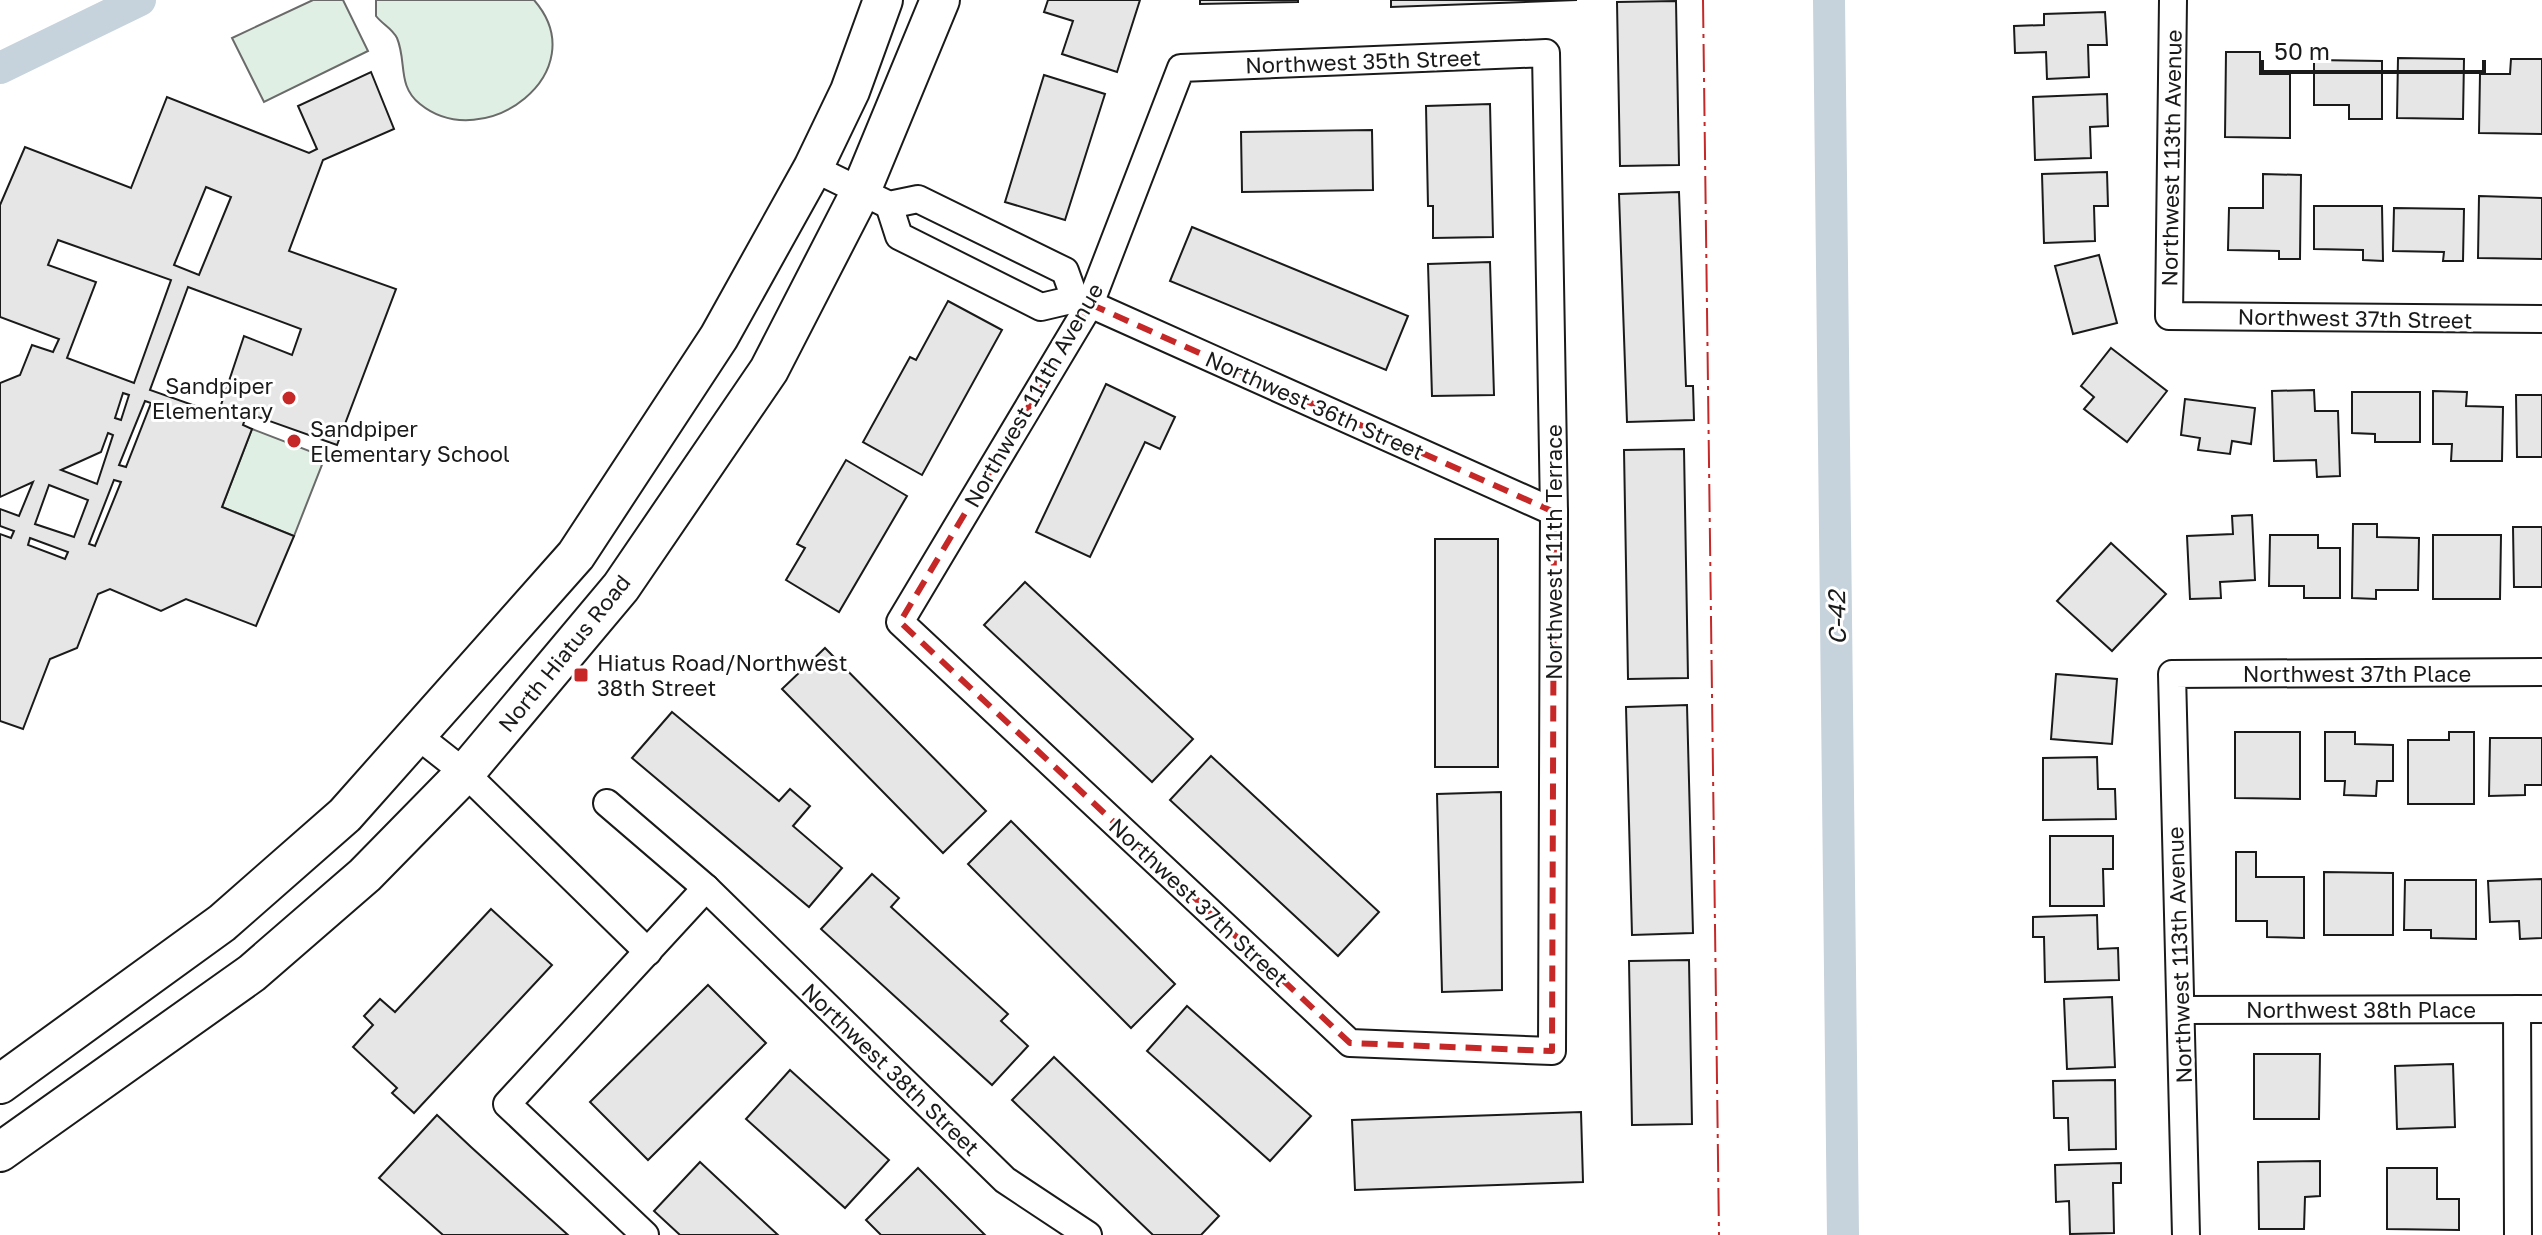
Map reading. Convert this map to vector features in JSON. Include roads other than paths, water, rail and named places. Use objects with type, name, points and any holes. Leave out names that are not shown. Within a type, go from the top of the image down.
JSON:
[{"type":"main road","points":[[0,1084],[222,923],[345,815],[576,555],[719,337],[813,168],[850,91],[883,0]]},
{"type":"main road","name":"North Hiatus Road","points":[[0,1152],[252,973],[365,875],[465,773],[621,587],[762,381],[875,198],[940,0]]},
{"type":"street","name":"Northwest 113th Avenue","points":[[2169,316],[2173,0]]},
{"type":"street","name":"Northwest 35th Street","points":[[1181,68],[1546,53]]},
{"type":"street","name":"Northwest 111th Terrace","points":[[1546,53],[1554,512],[1552,1051]]},
{"type":"street","name":"Northwest 111th Avenue","points":[[900,622],[1083,301],[1181,68]]},
{"type":"street","points":[[813,168],[875,198],[918,199],[1065,271],[1083,301],[1041,307],[899,236],[875,198]]},
{"type":"street","name":"Northwest 36th Street","points":[[1083,301],[1554,512]]},
{"type":"street","name":"Northwest 37th Street","points":[[2169,316],[2542,319]]},
{"type":"street","name":"Northwest 37th Street","points":[[900,622],[1350,1043],[1552,1051]]},
{"type":"street","name":"Northwest 37th Place","points":[[2172,674],[2542,672]]},
{"type":"street","name":"Northwest 113th Avenue","points":[[2172,674],[2186,1235]]},
{"type":"street","points":[[418,736],[465,773],[648,952]]},
{"type":"street","name":"Northwest 38th Street","points":[[607,803],[706,888],[1005,1180],[1088,1235]]},
{"type":"street","points":[[645,1235],[507,1104],[706,888]]},
{"type":"street","points":[[2518,1235],[2529,1009]]},
{"type":"street","name":"Northwest 38th Place","points":[[2181,1010],[2529,1009]]},
{"type":"waterway","points":[[0,68],[140,0]]},
{"type":"waterway","name":"C-42","points":[[1829,0],[1843,1235]]},
{"type":"place","name":"Sandpiper Elementary","points":[[289,398]]},
{"type":"place","name":"Sandpiper Elementary School","points":[[294,441]]},
{"type":"place","name":"Hiatus Road/Northwest 38th Street","points":[[581,675]]}]
